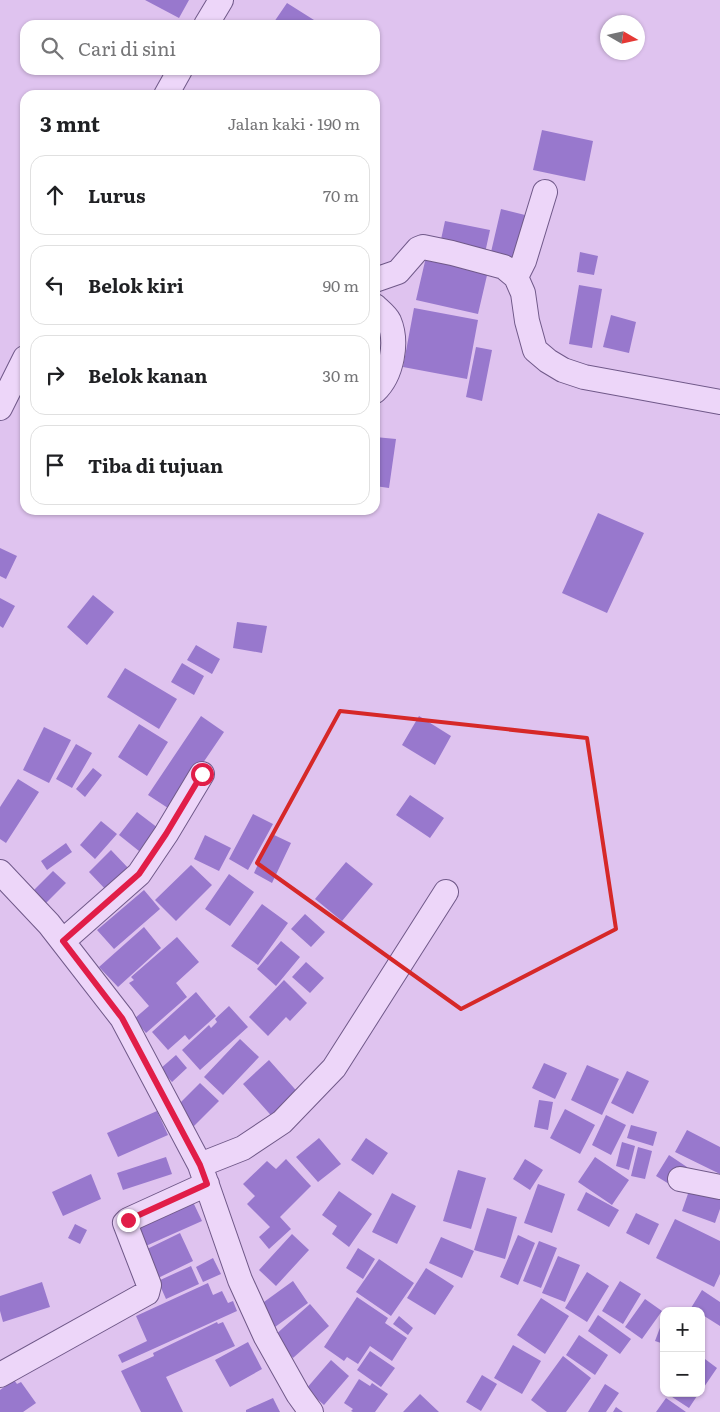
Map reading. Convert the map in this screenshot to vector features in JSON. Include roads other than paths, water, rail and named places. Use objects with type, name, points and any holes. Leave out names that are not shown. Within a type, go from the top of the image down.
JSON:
[{"type":"street","points":[[209,20],[221,0]]},
{"type":"street","points":[[169,90],[177,75]]},
{"type":"street","points":[[516,277],[524,261],[545,192]]},
{"type":"street","points":[[380,278],[398,272],[418,249],[423,247],[504,267],[516,277],[523,293],[527,321],[535,350],[563,370],[584,377],[720,402]]},
{"type":"street","points":[[380,311],[388,319],[392,334],[392,357],[383,384],[380,387]]},
{"type":"street","points":[[0,408],[20,368]]},
{"type":"street","points":[[63,941],[139,874],[166,834],[202,774]]},
{"type":"street","points":[[0,872],[63,941],[122,1018],[203,1175],[240,1280],[266,1337],[298,1394],[311,1412]]},
{"type":"street","points":[[0,1375],[147,1293],[149,1285],[125,1223],[203,1175],[282,1122],[334,1068],[446,892]]},
{"type":"street","points":[[680,1179],[720,1187]]}]
